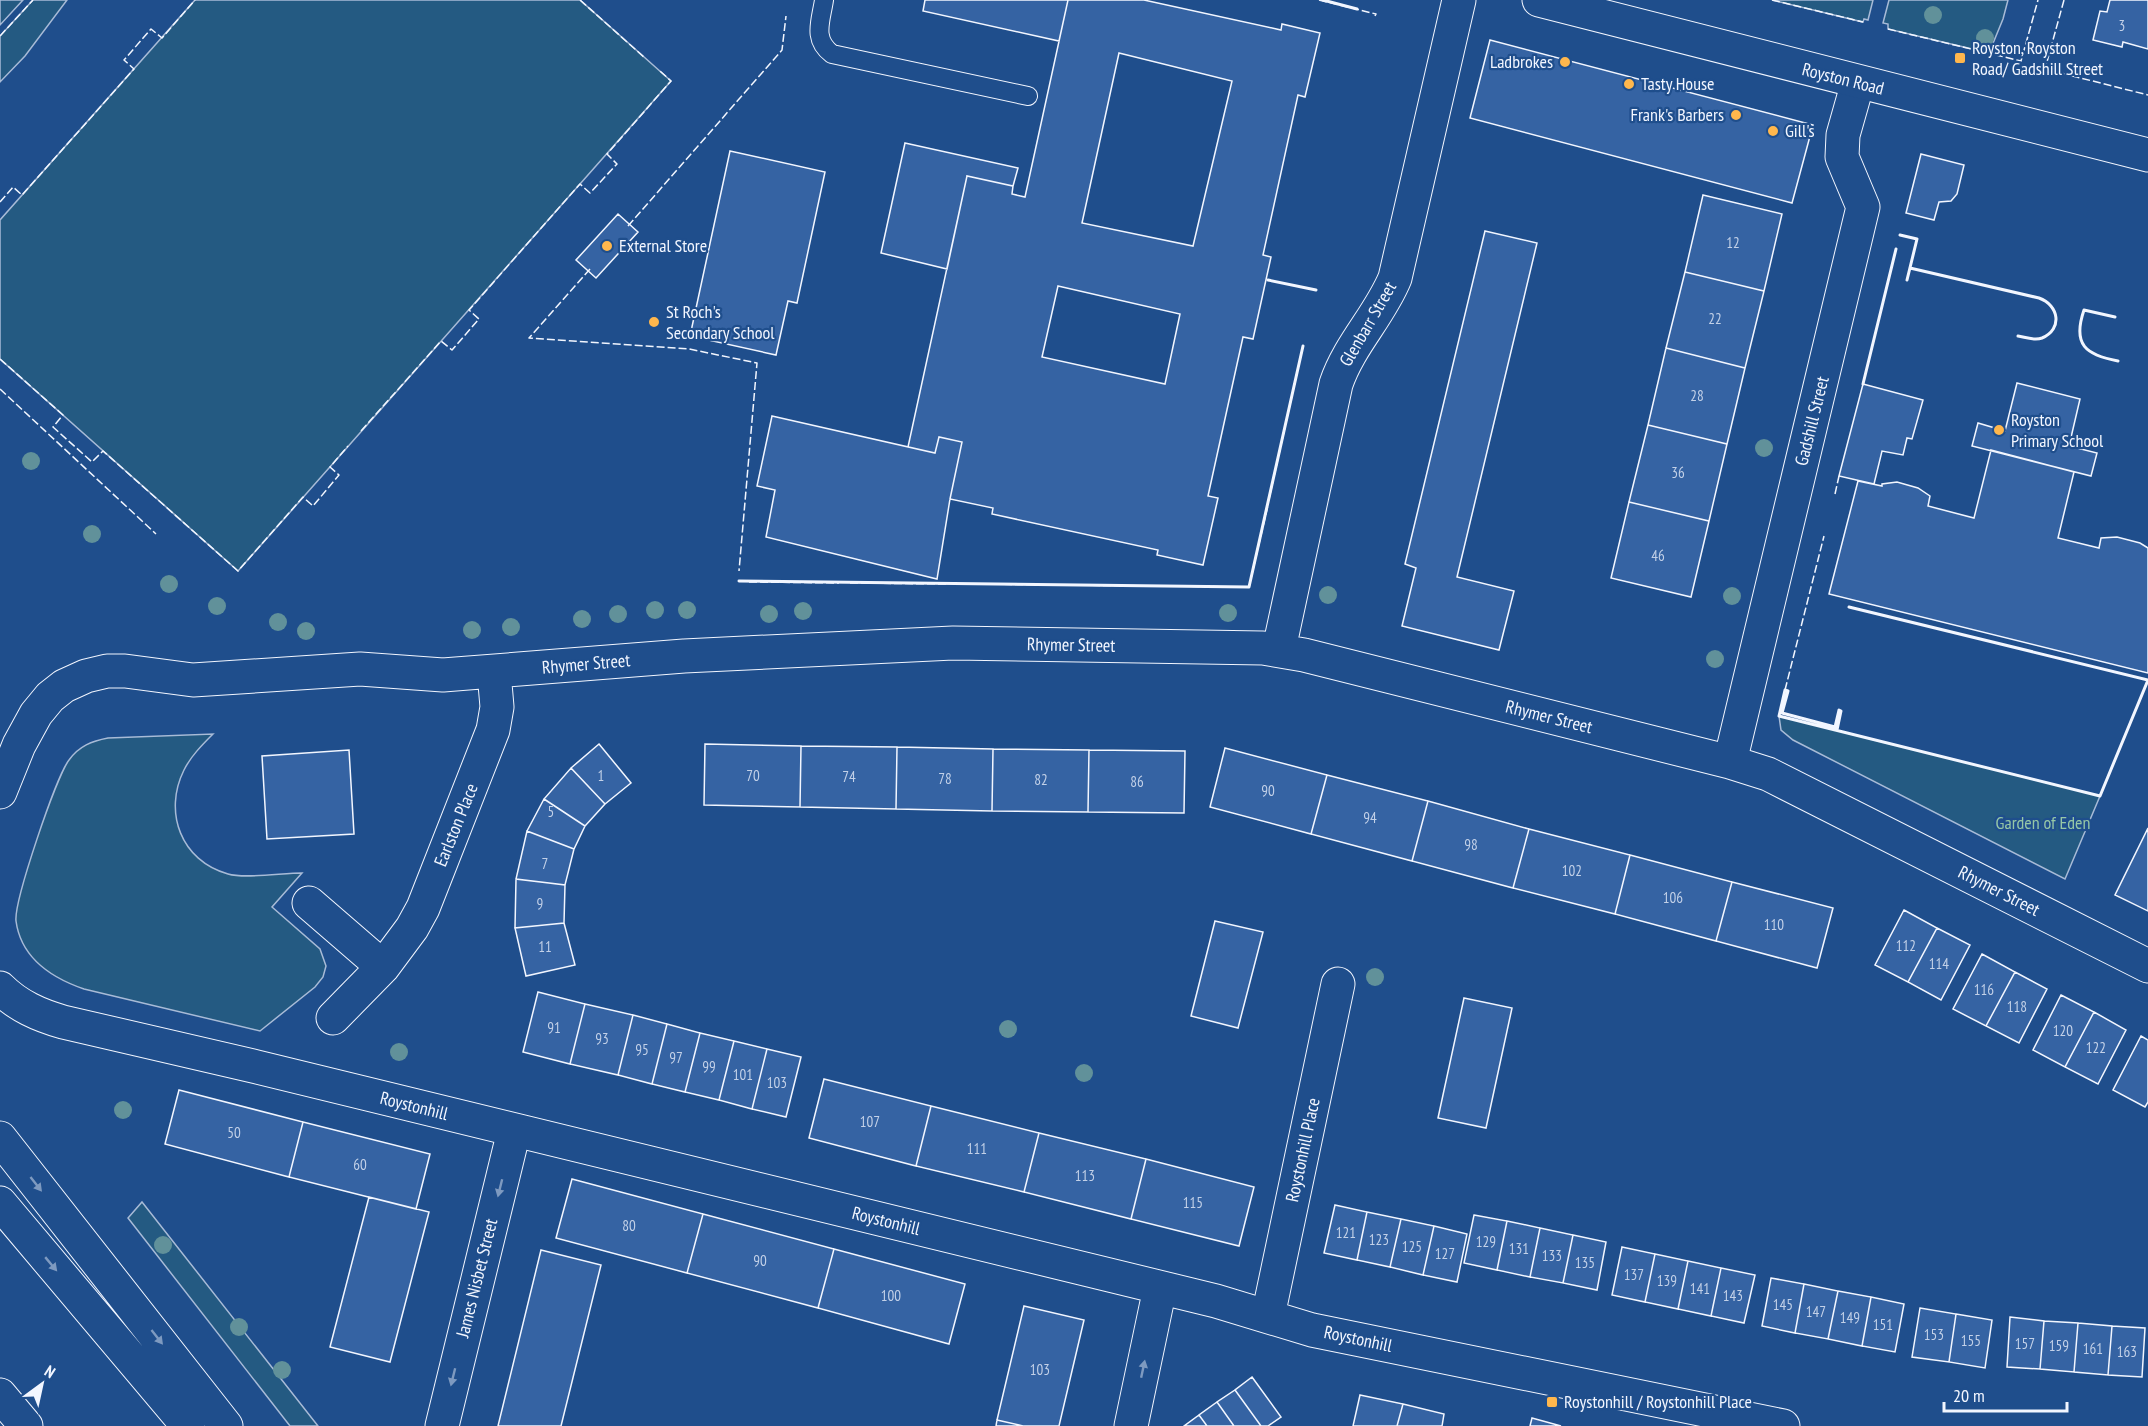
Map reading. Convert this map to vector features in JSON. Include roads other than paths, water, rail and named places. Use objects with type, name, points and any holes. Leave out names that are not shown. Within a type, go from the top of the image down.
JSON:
[{"type":"main road","name":"Glenbarr Street","points":[[1279,649],[1336,384],[1346,363],[1386,298],[1395,278],[1459,0]]},
{"type":"main road","name":"Royston Road","points":[[1539,0],[2148,155]]},
{"type":"main road","name":"Gadshill Street","points":[[1730,762],[1863,207],[1842,157],[1844,135],[1858,82]]},
{"type":"main road","name":"Rhymer Street","points":[[0,792],[19,745],[36,714],[50,697],[64,686],[87,676],[107,671],[125,671],[194,680],[360,669],[443,675],[684,656],[953,643],[1279,649],[1730,762],[1776,778],[2148,966]]},
{"type":"main road","name":"Earlston Place","points":[[333,1018],[383,967],[401,945],[423,908],[493,730],[497,707],[494,672]]},
{"type":"main road","points":[[309,903],[383,967]]},
{"type":"main road","name":"Roystonhill Place","points":[[1268,1316],[1338,984]]},
{"type":"main road","name":"Roystonhill","points":[[0,988],[21,1006],[63,1022],[257,1067],[1160,1288],[1312,1330],[1783,1426]]},
{"type":"main road","name":"James Nisbet Street","points":[[442,1426],[513,1131]]},
{"type":"main road","points":[[0,1138],[226,1426]]},
{"type":"main road","points":[[0,1203],[188,1426]]},
{"type":"main road","points":[[1131,1426],[1160,1288]]},
{"type":"main road","points":[[0,1395],[26,1426]]},
{"type":"lane","points":[[824,0],[820,42],[832,54],[1028,96]]},
{"type":"place","name":"Royston, Royston Road/ Gadshill Street","points":[[1960,58]]},
{"type":"place","name":"Ladbrokes","points":[[1565,62]]},
{"type":"place","name":"Tasty House","points":[[1629,84]]},
{"type":"place","name":"Frank's Barbers","points":[[1736,115]]},
{"type":"place","name":"Gill's","points":[[1773,131]]},
{"type":"place","name":"External Store","points":[[607,246]]},
{"type":"place","name":"St Roch's Secondary School","points":[[654,322]]},
{"type":"place","name":"Royston Primary School","points":[[1999,430]]},
{"type":"place","name":"Roystonhill / Roystonhill Place","points":[[1552,1402]]},
{"type":"park label","name":"Garden of Eden","points":[[2043,823]]}]
